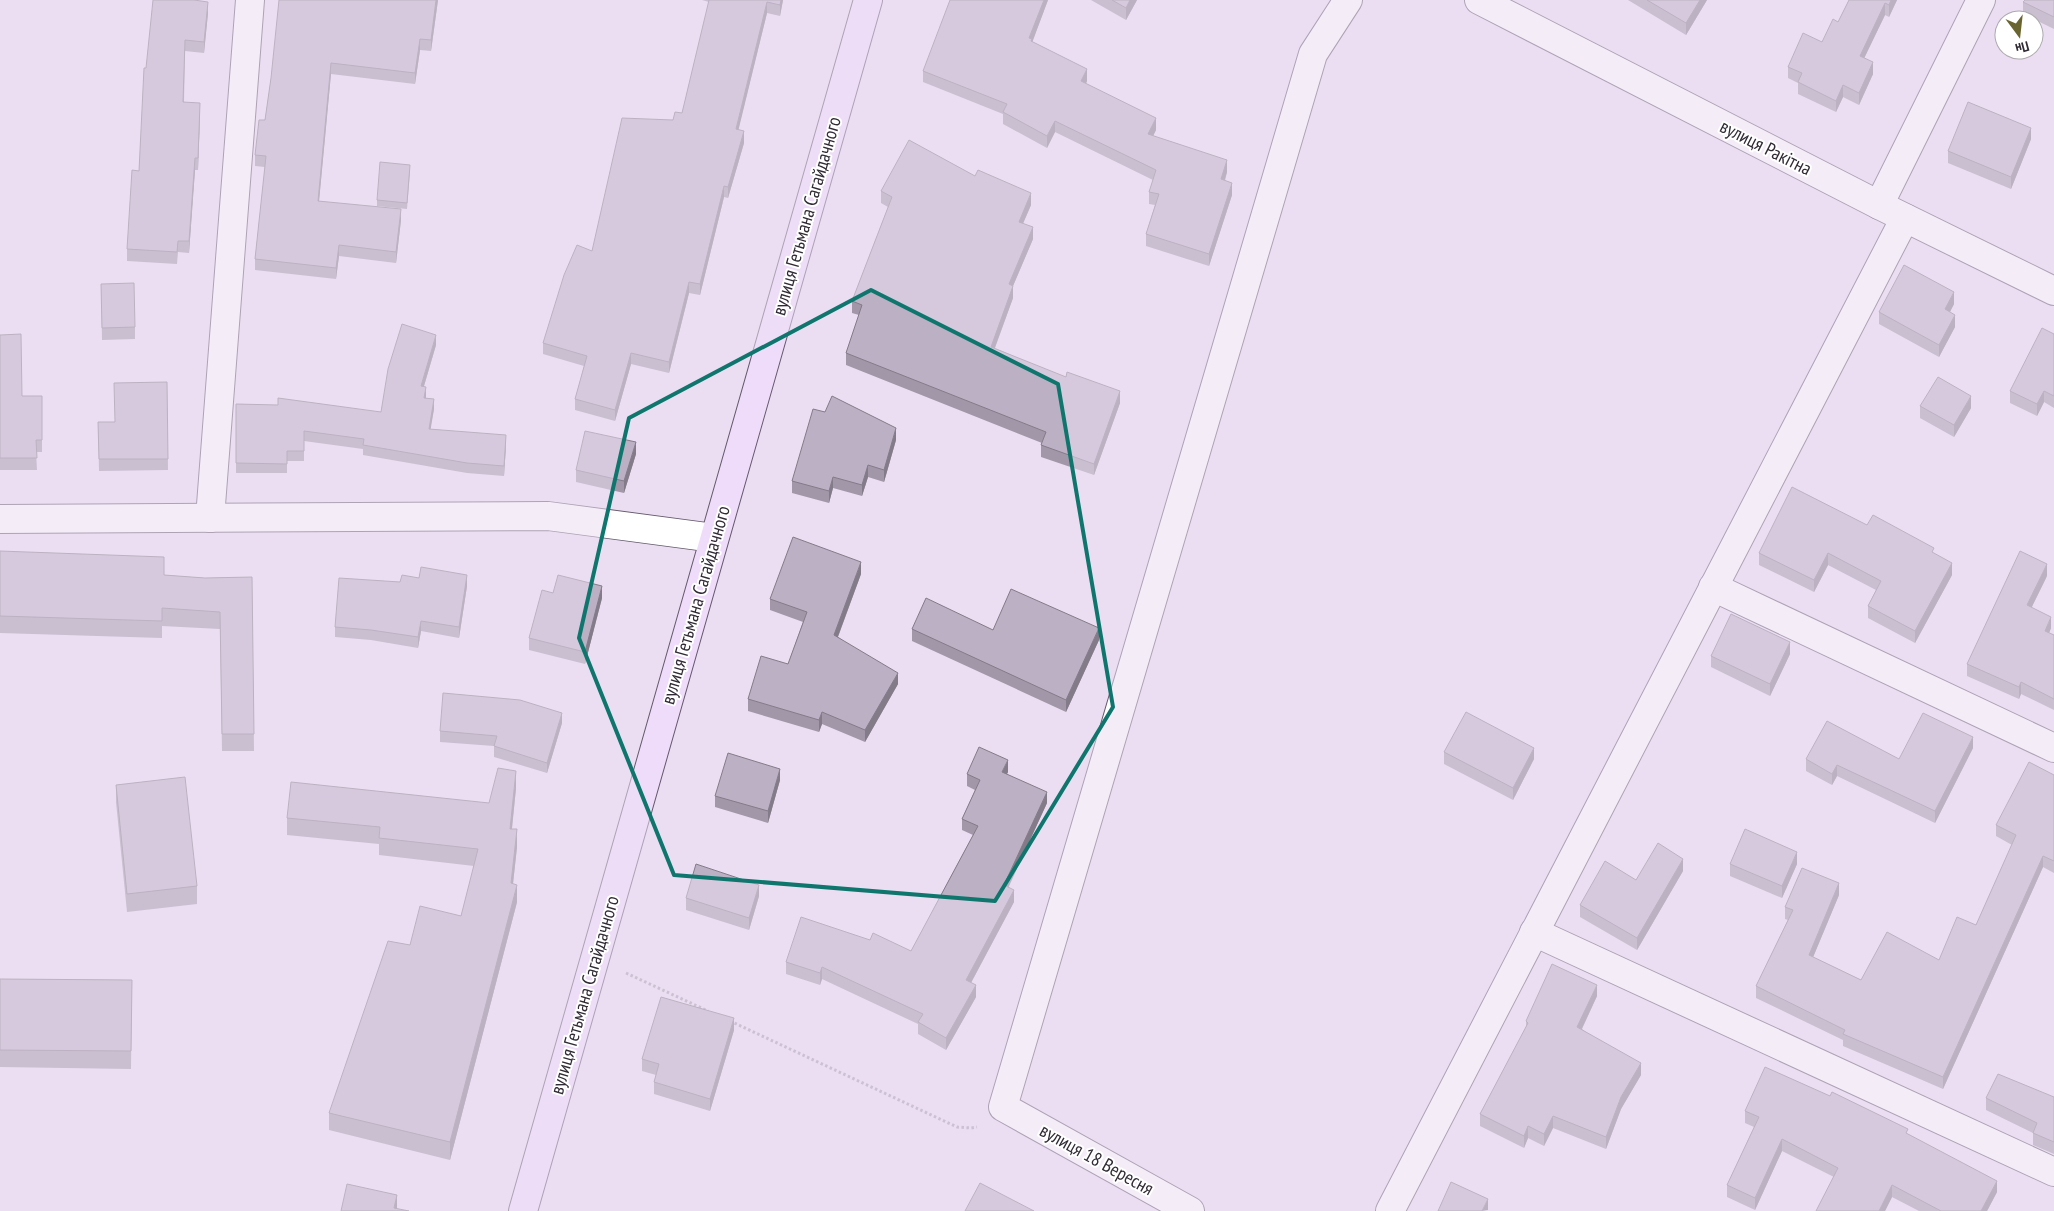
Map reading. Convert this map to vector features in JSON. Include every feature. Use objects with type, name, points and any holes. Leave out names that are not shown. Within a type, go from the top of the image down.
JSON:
[{"type":"main road","name":"вулиця Гетьмана Сагайдачного","points":[[523,1211],[868,0]]},
{"type":"street","points":[[210,518],[250,0]]},
{"type":"street","points":[[1004,1107],[1313,54],[1348,0]]},
{"type":"street","name":"вулиця Ракітна","points":[[1479,0],[1879,205],[2054,290]]},
{"type":"street","points":[[1879,205],[1981,0]]},
{"type":"street","points":[[1390,1211],[1905,218]]},
{"type":"street","points":[[0,519],[548,516],[714,538]]},
{"type":"street","points":[[1713,587],[2054,748]]},
{"type":"street","points":[[1534,932],[2054,1172]]},
{"type":"street","name":"вулиця 18 Вересня","points":[[1004,1107],[1190,1211]]},
{"type":"path","points":[[595,958],[712,1013]]},
{"type":"path","points":[[721,1017],[956,1127],[971,1128],[982,1125],[1004,1107]]},
{"type":"highlighted area","points":[[871,290],[1058,384],[1113,707],[995,901],[674,875],[579,638],[629,418]]},
{"type":"building","points":[[153,0],[208,2],[204,42],[185,40],[183,102],[200,103],[198,158],[195,158],[189,241],[178,241],[177,252],[127,249],[132,170],[139,171],[144,68],[146,68]]},
{"type":"building","points":[[279,0],[436,0],[431,40],[420,39],[415,73],[331,63],[318,201],[401,209],[396,252],[339,245],[336,268],[255,259],[266,156],[255,155],[259,120],[265,120]]},
{"type":"building","points":[[709,0],[781,0],[780,5],[767,2],[736,129],[744,131],[728,187],[724,186],[700,284],[689,282],[669,362],[631,353],[615,410],[575,399],[587,356],[543,343],[564,275],[577,245],[592,251],[622,118],[673,120],[675,112],[682,113]]},
{"type":"building","points":[[950,0],[1044,0],[1029,38],[1032,39],[1031,41],[1087,69],[1081,81],[1156,118],[1148,134],[1227,160],[1221,179],[1232,183],[1209,254],[1146,234],[1159,194],[1149,192],[1156,170],[1055,121],[1047,136],[1003,112],[1007,104],[923,71]]},
{"type":"building","points":[[1112,0],[1130,0],[1126,8]]},
{"type":"building","points":[[1647,0],[1700,0],[1686,23]]},
{"type":"building","points":[[1849,0],[1891,0],[1889,5],[1885,3],[1860,56],[1873,62],[1859,93],[1843,85],[1836,101],[1798,82],[1802,73],[1788,67],[1803,33],[1822,42],[1833,19],[1838,22]]},
{"type":"building","points":[[2025,0],[2054,0],[2054,17],[2044,12],[2044,10],[2040,10],[2023,2]]},
{"type":"building","points":[[1968,102],[2031,128],[2011,177],[1948,151]]},
{"type":"building","points":[[909,140],[975,176],[978,170],[1031,193],[1019,222],[1033,227],[1009,284],[1013,286],[991,347],[1066,377],[1067,372],[1120,391],[1094,464],[1041,445],[1046,432],[846,353],[862,305],[852,301],[892,197],[881,191]]},
{"type":"building","points":[[380,162],[410,165],[407,203],[377,200]]},
{"type":"building","points":[[1904,265],[1954,292],[1945,309],[1955,315],[1939,345],[1879,312]]},
{"type":"building","points":[[134,283],[135,327],[102,328],[101,284]]},
{"type":"building","points":[[402,324],[436,335],[421,386],[426,387],[424,398],[434,399],[429,429],[506,435],[504,466],[467,463],[363,445],[364,439],[304,431],[304,451],[287,451],[287,464],[236,463],[236,404],[278,405],[278,398],[381,412],[388,369]]},
{"type":"building","points":[[2042,328],[2054,334],[2054,396],[2044,391],[2037,404],[2010,391]]},
{"type":"building","points":[[21,334],[22,396],[42,396],[42,440],[36,440],[37,458],[0,458],[0,335]]},
{"type":"building","points":[[1938,377],[1971,396],[1954,425],[1920,406]]},
{"type":"building","points":[[167,382],[168,459],[99,459],[98,422],[115,422],[114,383]]},
{"type":"building","points":[[832,396],[896,428],[884,470],[868,465],[862,485],[833,477],[829,491],[792,481],[813,409],[825,412]]},
{"type":"building","points":[[585,431],[636,442],[624,481],[576,470]]},
{"type":"building","points":[[1792,487],[1867,525],[1873,515],[1934,548],[1932,552],[1952,563],[1915,631],[1868,606],[1881,581],[1828,553],[1814,580],[1759,553]]},
{"type":"building","points":[[793,537],[861,562],[834,635],[898,673],[865,730],[822,712],[819,720],[748,699],[761,656],[788,664],[807,612],[770,599]]},
{"type":"building","points":[[0,551],[164,557],[164,575],[205,578],[252,577],[254,734],[222,734],[220,612],[162,608],[162,621],[0,616]]},
{"type":"building","points":[[2020,551],[2047,564],[2027,605],[2051,617],[2045,631],[2054,635],[2054,699],[2021,682],[2019,687],[1967,664]]},
{"type":"building","points":[[421,567],[467,575],[459,627],[421,621],[418,637],[335,627],[339,578],[400,582],[402,575],[419,578]]},
{"type":"building","points":[[558,575],[602,586],[585,652],[529,638],[542,590],[553,593]]},
{"type":"building","points":[[1011,589],[1099,628],[1066,700],[912,629],[926,598],[993,630]]},
{"type":"building","points":[[1731,614],[1790,642],[1770,684],[1711,656]]},
{"type":"building","points":[[443,693],[520,700],[562,713],[547,763],[494,746],[497,736],[440,731]]},
{"type":"building","points":[[1466,712],[1534,748],[1513,788],[1444,752]]},
{"type":"building","points":[[1923,713],[1973,737],[1935,811],[1837,765],[1832,774],[1806,759],[1827,721],[1899,759]]},
{"type":"building","points":[[979,747],[1008,760],[1002,772],[1047,792],[1004,885],[1014,890],[966,980],[976,985],[946,1038],[918,1022],[923,1014],[822,967],[820,973],[786,962],[801,917],[870,940],[873,933],[911,951],[978,826],[962,819],[980,780],[967,774]]},
{"type":"building","points":[[728,753],[780,769],[768,811],[715,796]]},
{"type":"building","points":[[2029,762],[2054,775],[2054,861],[2043,856],[1943,1077],[1843,1034],[1845,1030],[1756,986],[1793,910],[1785,907],[1802,868],[1839,883],[1809,955],[1861,980],[1887,932],[1939,960],[1957,917],[1976,925],[2016,835],[1996,825]]},
{"type":"building","points":[[498,768],[516,771],[510,829],[517,829],[511,883],[517,885],[450,1142],[329,1113],[388,941],[410,945],[420,906],[461,916],[478,849],[379,838],[380,827],[287,818],[291,782],[489,803]]},
{"type":"building","points":[[185,777],[197,886],[127,894],[116,785]]},
{"type":"building","points":[[1745,829],[1797,852],[1782,886],[1730,864]]},
{"type":"building","points":[[1658,843],[1683,859],[1637,938],[1580,905],[1605,861],[1636,880]]},
{"type":"building","points":[[696,864],[759,885],[749,918],[686,898]]},
{"type":"building","points":[[1552,964],[1597,985],[1577,1027],[1641,1063],[1621,1097],[1606,1137],[1553,1116],[1544,1134],[1528,1126],[1524,1136],[1480,1114],[1528,1023],[1526,1021]]},
{"type":"building","points":[[0,979],[132,980],[131,1051],[0,1050]]},
{"type":"building","points":[[661,997],[734,1018],[710,1099],[654,1082],[659,1064],[642,1059]]},
{"type":"building","points":[[1765,1067],[1830,1096],[1832,1092],[1908,1129],[1906,1133],[1997,1181],[1981,1211],[1941,1211],[1892,1185],[1879,1211],[1816,1211],[1838,1168],[1782,1139],[1755,1198],[1727,1185],[1759,1117],[1745,1111]]},
{"type":"building","points":[[1998,1074],[2054,1097],[2054,1142],[2033,1133],[2037,1123],[1986,1098]]},
{"type":"building","points":[[1451,1182],[1488,1199],[1482,1211],[1438,1211]]},
{"type":"building","points":[[980,1183],[1034,1211],[965,1211]]},
{"type":"building","points":[[347,1184],[397,1195],[394,1208],[409,1211],[341,1211]]}]
